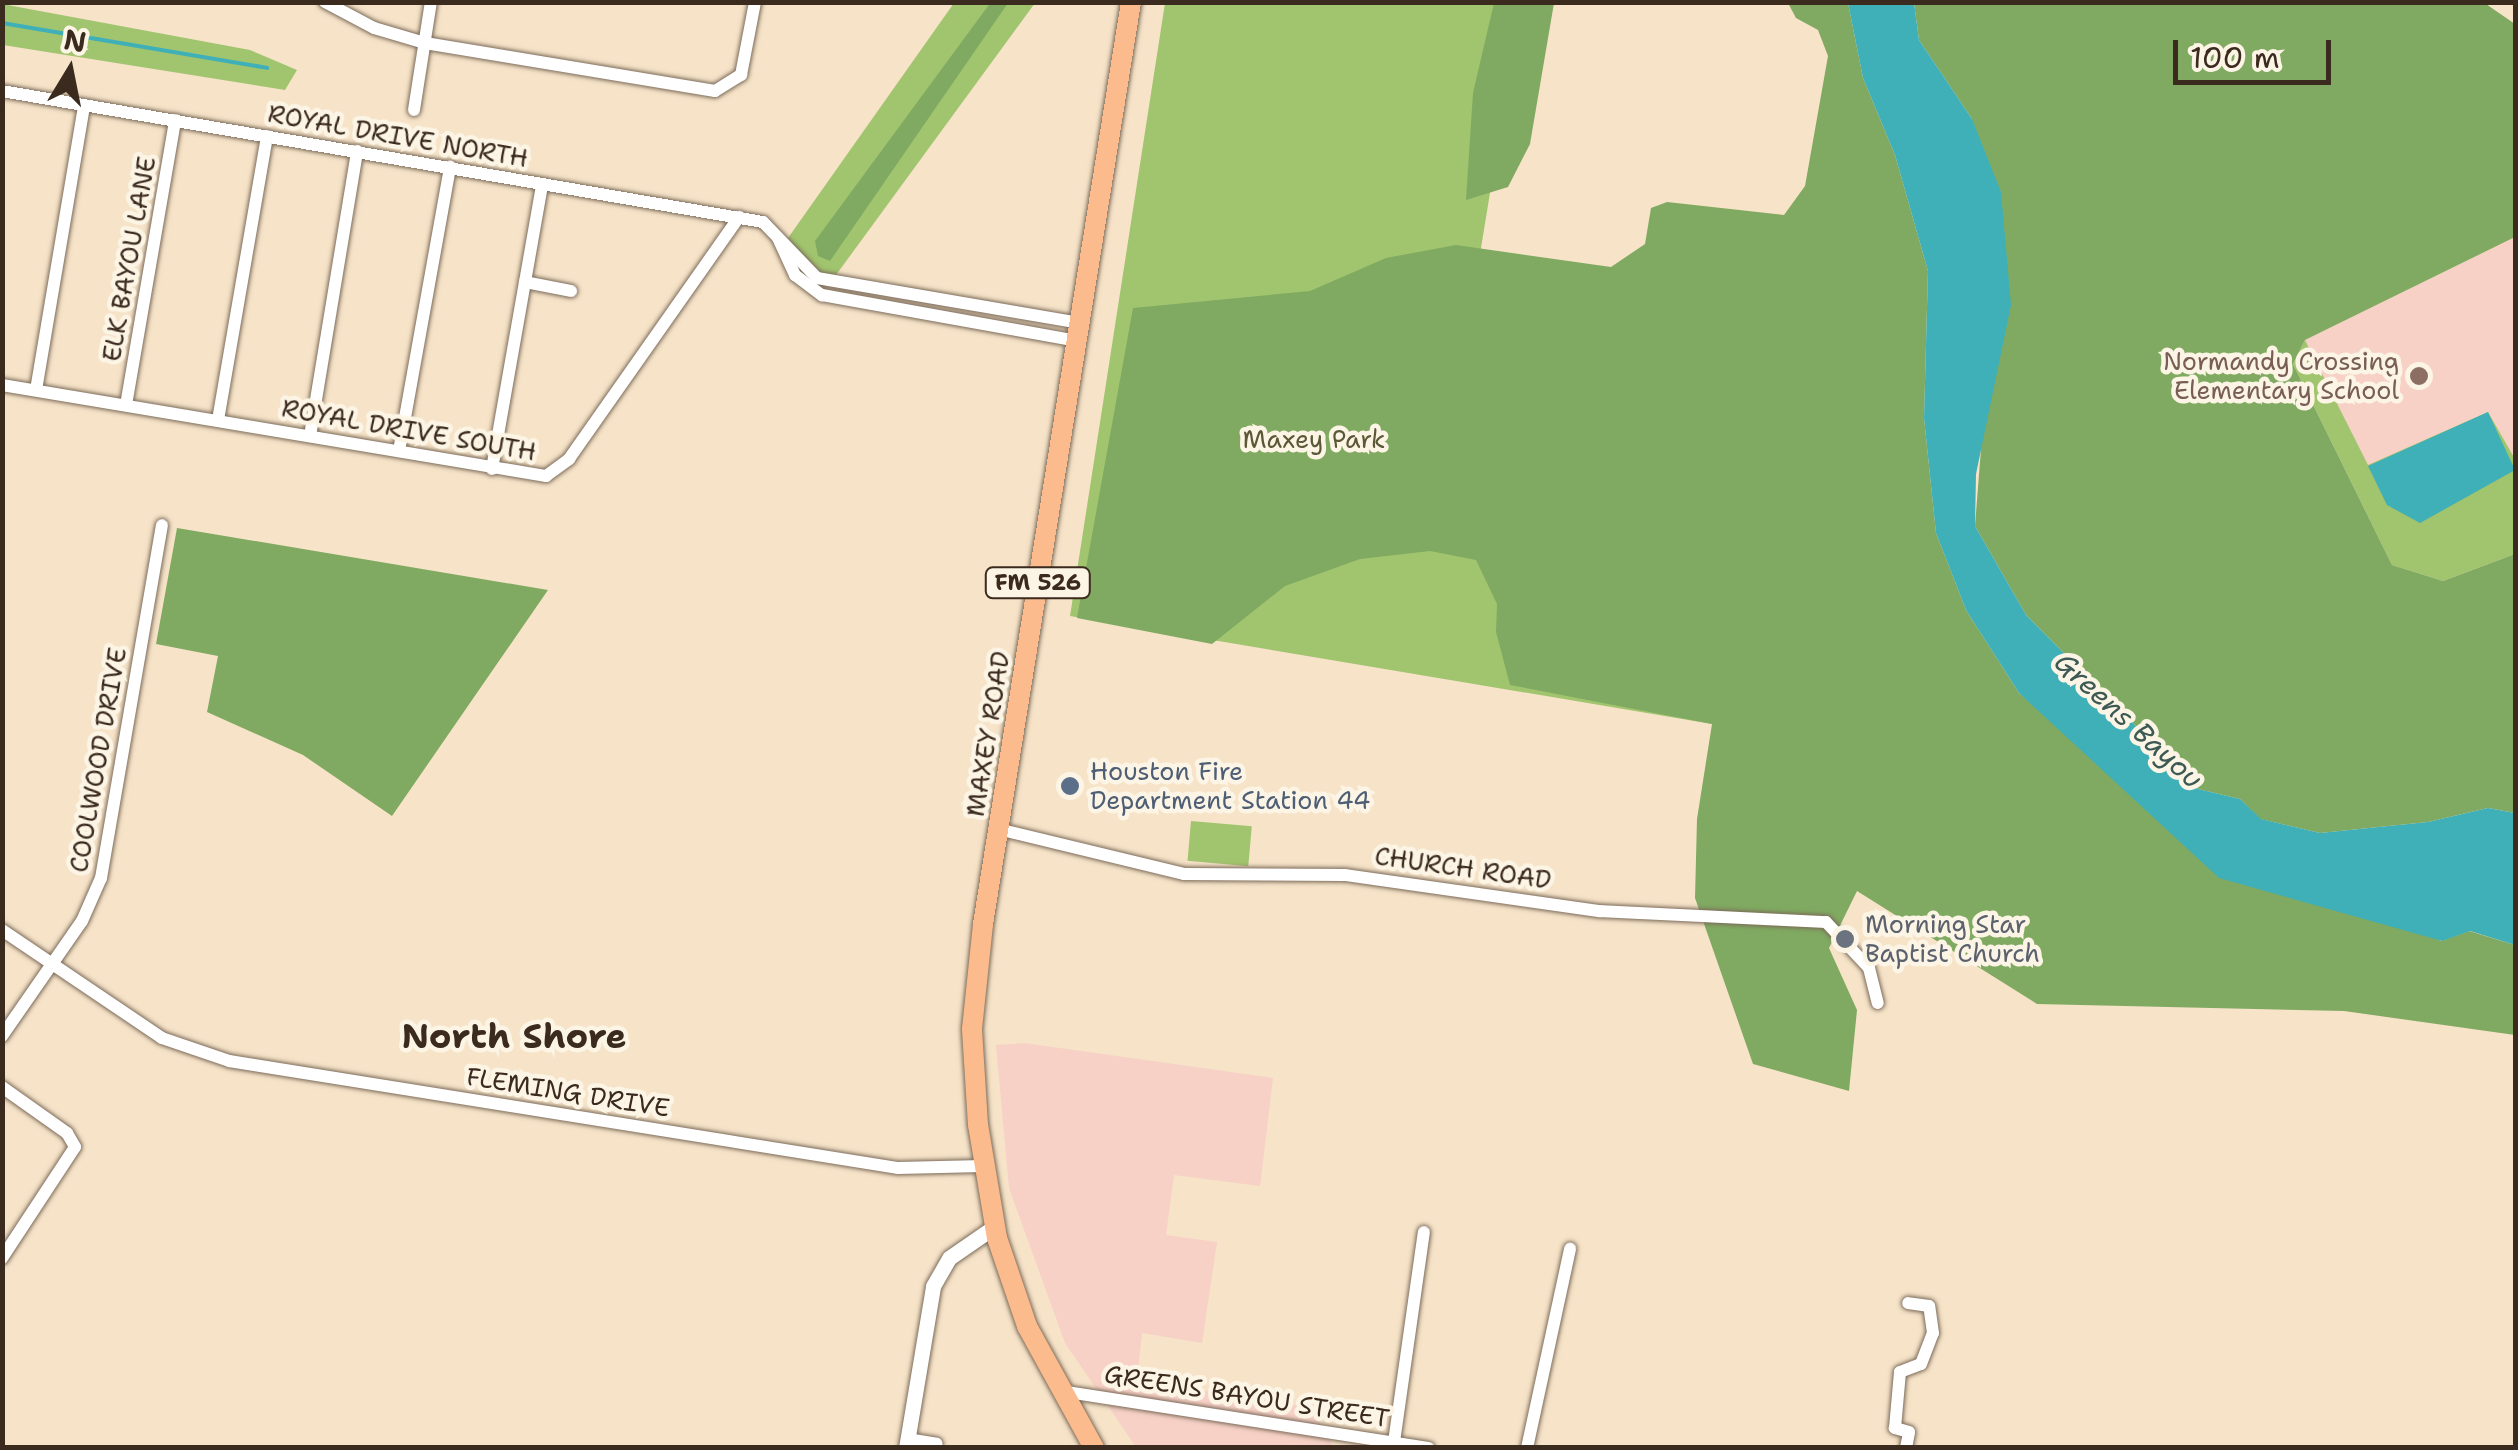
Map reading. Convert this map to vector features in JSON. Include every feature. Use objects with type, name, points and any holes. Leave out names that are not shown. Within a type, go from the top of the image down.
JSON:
[{"type":"main road","name":"MAXEY ROAD","points":[[994,1227],[982,1166],[974,995],[1131,2]]},
{"type":"main road","name":"FM 526","points":[[994,1227],[1058,1390],[1094,1448]]},
{"type":"street","points":[[325,2],[374,28],[425,43],[715,91],[741,75],[754,2]]},
{"type":"street","points":[[414,110],[432,2]]},
{"type":"street","name":"ROYAL DRIVE NORTH","points":[[2,91],[738,216],[764,222],[817,278],[955,302],[1078,332]]},
{"type":"street","points":[[36,390],[84,105]]},
{"type":"street","name":"ELK BAYOU LANE","points":[[126,404],[175,120]]},
{"type":"street","points":[[218,420],[267,136]]},
{"type":"street","points":[[310,436],[357,151]]},
{"type":"street","points":[[399,451],[450,167]]},
{"type":"street","points":[[492,469],[542,184]]},
{"type":"street","name":"ROYAL DRIVE SOUTH","points":[[2,385],[546,476],[569,459],[738,216]]},
{"type":"street","points":[[778,238],[795,275],[822,295],[952,320],[1078,332]]},
{"type":"street","points":[[525,282],[571,291]]},
{"type":"street","points":[[952,320],[955,302]]},
{"type":"street","name":"COOLWOOD DRIVE","points":[[2,1036],[52,964],[101,878],[162,525]]},
{"type":"street","name":"CHURCH ROAD","points":[[998,829],[1184,874],[1344,875],[1599,911],[1826,922],[1869,968],[1878,1003]]},
{"type":"street","name":"FLEMING DRIVE","points":[[2,930],[162,1038],[228,1060],[898,1168],[982,1166]]},
{"type":"street","points":[[2,1087],[67,1133],[75,1146],[2,1258]]},
{"type":"street","points":[[937,1444],[907,1443],[933,1286],[950,1258],[994,1227]]},
{"type":"street","points":[[1394,1442],[1424,1232]]},
{"type":"street","points":[[1527,1448],[1570,1248]]},
{"type":"street","points":[[1906,1448],[1909,1432],[1895,1428],[1900,1372],[1922,1364],[1933,1334],[1929,1306],[1908,1303]]},
{"type":"street","name":"GREENS BAYOU STREET","points":[[1058,1390],[1430,1448]]},
{"type":"street","points":[[1337,1433],[1346,1448]]},
{"type":"shaded area","name":"Normandy Crossing Elementary School","points":[[2515,237],[2515,459],[2488,412],[2368,466],[2305,340]]},
{"type":"shaded area","points":[[1024,1043],[1273,1078],[1260,1186],[1174,1175],[1166,1235],[1217,1242],[1202,1343],[1142,1333],[1137,1380],[1311,1408],[1334,1447],[1136,1447],[1065,1343],[1009,1188],[996,1045]]},
{"type":"green space","points":[[991,2],[1008,3],[830,261],[818,256],[815,241]]},
{"type":"green space","points":[[2483,2],[2515,24],[2515,237],[2305,340],[2293,364],[2392,565],[2443,581],[2515,554],[2515,813],[2488,808],[2428,822],[2320,833],[2260,819],[2240,799],[2198,789],[2026,615],[1975,526],[1981,449],[1972,119],[1919,40],[1914,3]]},
{"type":"green space","points":[[954,3],[1035,3],[836,275],[817,272],[788,238]]},
{"type":"green space","name":"Maxey Park","points":[[1165,3],[1521,3],[1473,297],[1712,724],[1070,616]]},
{"type":"green space","points":[[1494,3],[1554,3],[1530,144],[1508,187],[1466,200],[1473,93]]},
{"type":"green space","points":[[1788,3],[1848,3],[1863,78],[1895,155],[1928,271],[1924,418],[1936,533],[1966,610],[2019,693],[2090,754],[2441,941],[2469,931],[2515,945],[2515,1035],[2344,1011],[2037,1004],[1857,891],[1829,948],[1857,1010],[1849,1091],[1753,1064],[1695,898],[1697,819],[1712,724],[1510,685],[1496,632],[1497,604],[1476,560],[1430,551],[1360,559],[1285,586],[1212,644],[1077,618],[1133,308],[1310,291],[1386,258],[1456,245],[1611,267],[1645,244],[1651,208],[1667,202],[1784,215],[1805,186],[1828,56],[1818,30],[1796,18]]},
{"type":"green space","points":[[2,4],[250,50],[297,70],[285,90],[3,45]]},
{"type":"green space","points":[[2305,340],[2368,465],[2488,412],[2515,459],[2515,554],[2443,581],[2392,565],[2293,364]]},
{"type":"green space","points":[[177,528],[548,590],[392,816],[303,755],[207,712],[218,656],[156,644]]},
{"type":"green space","points":[[1191,821],[1252,826],[1248,866],[1188,861]]},
{"type":"water","name":"Greens Bayou","points":[[1848,3],[1914,3],[1919,40],[1972,119],[2001,192],[2011,305],[1976,474],[1975,526],[2026,615],[2198,789],[2240,799],[2261,819],[2320,833],[2428,822],[2488,808],[2515,813],[2515,945],[2470,931],[2442,941],[2219,878],[2019,693],[1966,610],[1936,533],[1924,418],[1928,271],[1895,155],[1863,78]]},
{"type":"water","points":[[2488,412],[2515,470],[2420,523],[2387,505],[2368,466]]},
{"type":"waterway","points":[[2,23],[267,68]]},
{"type":"place","name":"Normandy Crossing Elementary School","points":[[2419,376]]},
{"type":"place","name":"Houston Fire Department Station 44","points":[[1070,786]]},
{"type":"place","name":"Morning Star Baptist Church","points":[[1845,939]]},
{"type":"district","name":"North Shore","points":[[514,1036]]}]
